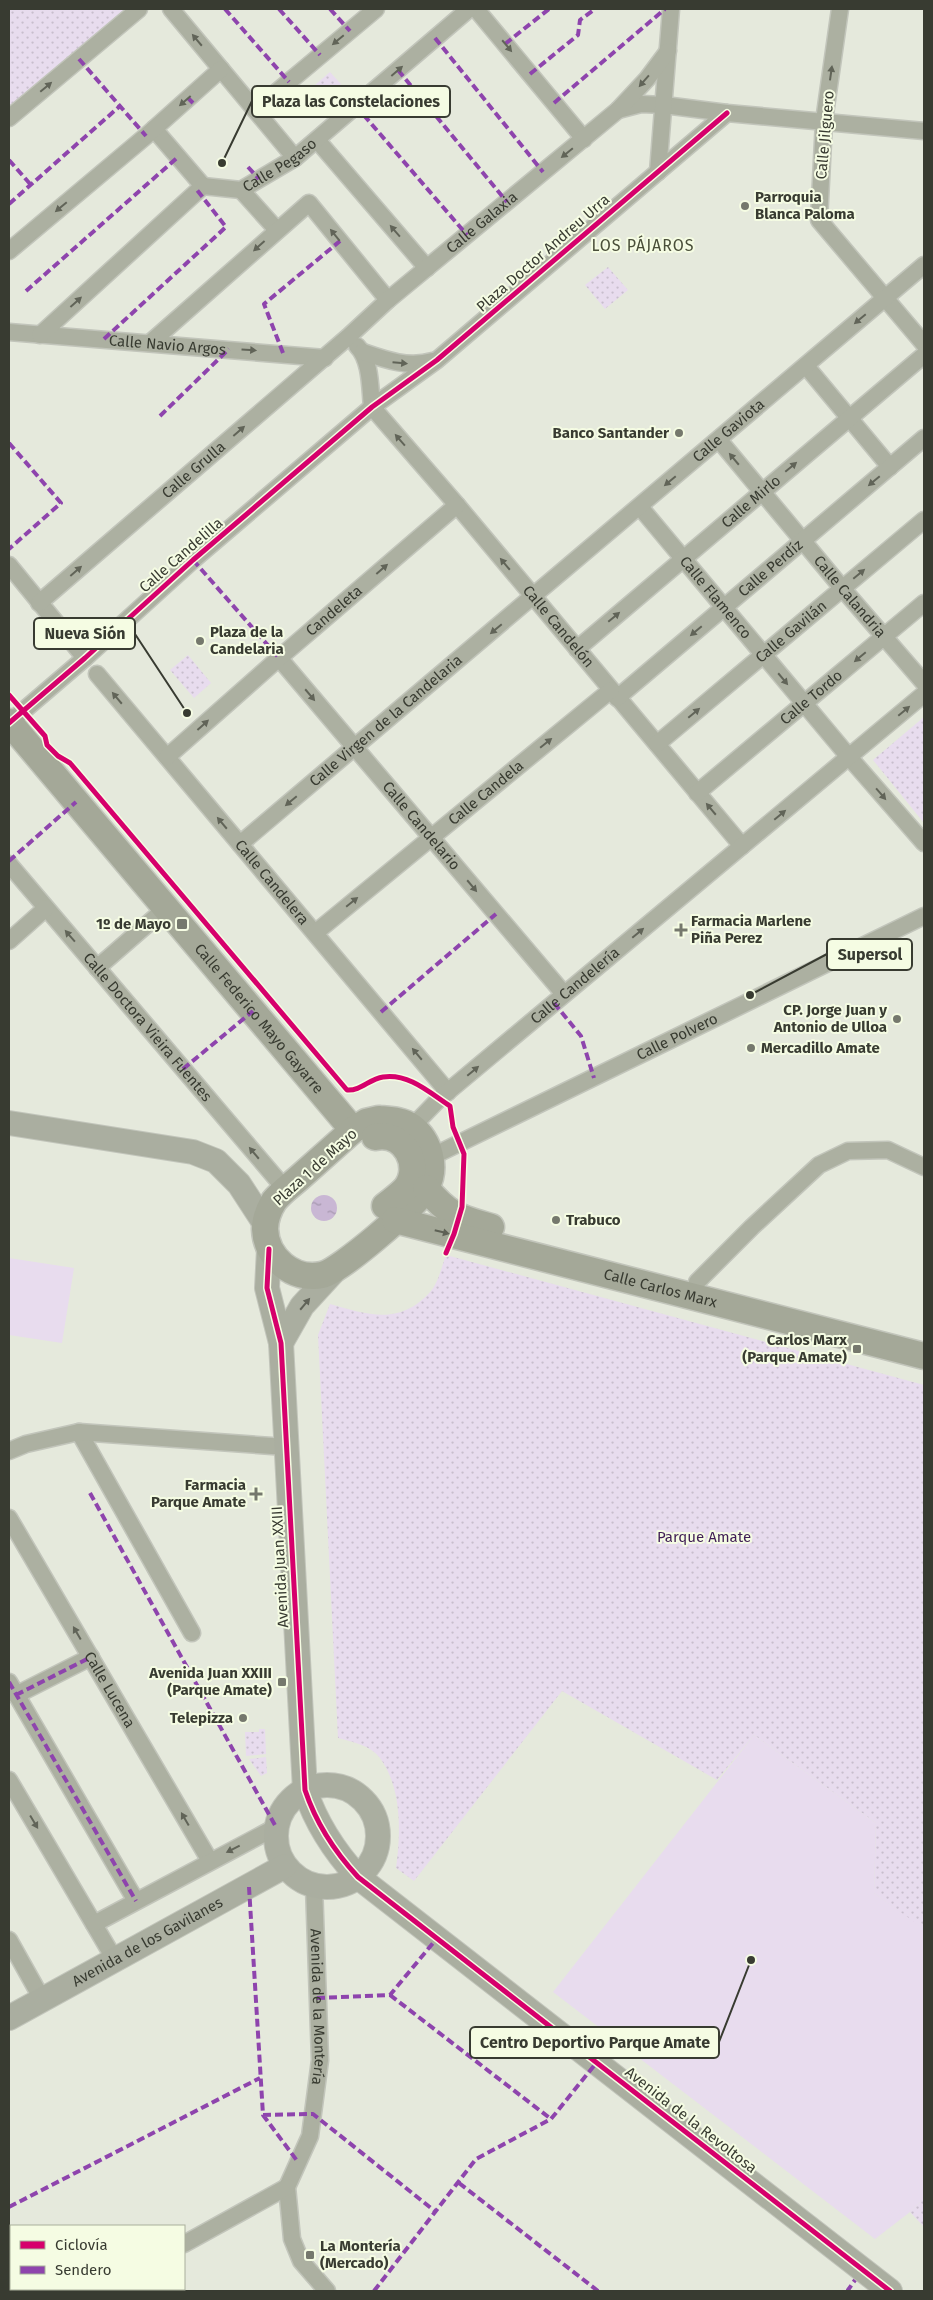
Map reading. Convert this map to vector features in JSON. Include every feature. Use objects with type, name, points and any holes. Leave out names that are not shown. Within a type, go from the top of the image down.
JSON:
[{"type":"main road","name":"Calle Federico Mayo Gayarre","points":[[9,723],[166,908],[350,1133]]},
{"type":"main road","name":"Plaza 1 de Mayo","points":[[267,1236],[268,1212],[275,1200],[350,1133],[366,1122],[379,1119],[396,1120],[412,1127]]},
{"type":"main road","points":[[267,1236],[278,1262],[293,1272],[307,1276],[322,1275],[335,1270],[395,1220],[417,1200],[426,1188],[431,1172],[431,1157],[424,1140],[412,1127]]},
{"type":"main road","points":[[327,1170],[368,1138],[393,1137],[402,1142],[411,1156],[412,1172],[406,1188],[327,1254],[306,1258],[293,1252],[283,1244],[280,1233],[284,1209],[327,1170],[342,1152],[350,1133]]},
{"type":"main road","name":"Calle Carlos Marx","points":[[426,1188],[440,1205],[460,1218],[924,1342]]},
{"type":"main road","name":"Calle Carlos Marx","points":[[395,1220],[924,1356]]},
{"type":"street","points":[[9,118],[139,9]]},
{"type":"street","points":[[171,9],[296,158]]},
{"type":"street","points":[[255,110],[376,9]]},
{"type":"street","name":"Calle Pegaso","points":[[202,186],[240,190],[296,158],[469,9]]},
{"type":"street","points":[[476,9],[584,139]]},
{"type":"street","points":[[658,172],[671,9]]},
{"type":"street","name":"Calle Jilguero","points":[[840,9],[824,121],[819,220],[924,344]]},
{"type":"street","name":"Calle Galaxia","points":[[348,337],[388,300],[618,110],[668,51]]},
{"type":"street","points":[[9,251],[154,129],[221,69]]},
{"type":"street","points":[[618,110],[641,104],[664,105],[727,113],[924,131]]},
{"type":"street","name":"Plaza Doctor Andreu Urra","points":[[372,407],[438,360],[727,113]]},
{"type":"street","points":[[40,335],[202,186],[154,129]]},
{"type":"street","points":[[317,140],[427,268]]},
{"type":"street","points":[[240,190],[277,230]]},
{"type":"street","points":[[150,343],[309,202],[388,300]]},
{"type":"street","name":"Calle Gaviota","points":[[533,597],[924,265]]},
{"type":"street","name":"Calle Navio Argos","points":[[9,332],[325,358]]},
{"type":"street","points":[[348,337],[363,352],[391,362],[421,364],[438,360]]},
{"type":"street","name":"Calle Grulla","points":[[39,603],[348,337]]},
{"type":"street","points":[[363,352],[368,372],[372,407]]},
{"type":"street","name":"Calle Mirlo","points":[[577,649],[924,355]]},
{"type":"street","points":[[806,366],[890,467]]},
{"type":"street","name":"Calle Candelón","points":[[372,407],[457,505],[742,846]]},
{"type":"street","name":"Calle Candelilla","points":[[9,723],[85,658],[193,560],[372,407]]},
{"type":"street","name":"Calle Perdíz","points":[[614,694],[724,608],[924,438]]},
{"type":"street","name":"Calle Calandria","points":[[719,440],[924,683]]},
{"type":"street","name":"Candeleta","points":[[167,757],[457,505]]},
{"type":"street","name":"Calle Flamenco","points":[[640,507],[804,704],[924,843]]},
{"type":"street","name":"Calle Gavilán","points":[[657,744],[924,520]]},
{"type":"street","points":[[9,565],[85,658]]},
{"type":"street","name":"Calle Virgen de la Candelaria","points":[[240,844],[533,597]]},
{"type":"street","name":"Calle Tordo","points":[[697,793],[924,604]]},
{"type":"street","name":"Calle Candelario","points":[[279,658],[564,994]]},
{"type":"street","name":"Calle Candelera","points":[[97,674],[448,1092]]},
{"type":"street","name":"Calle Candela","points":[[314,933],[614,694]]},
{"type":"street","name":"Calle Candelería","points":[[412,1127],[448,1092],[924,694]]},
{"type":"street","name":"Calle Doctora Vieira Fuentes","points":[[9,864],[284,1191]]},
{"type":"street","points":[[9,941],[46,908]]},
{"type":"street","points":[[98,968],[166,908]]},
{"type":"street","name":"Calle Polvero","points":[[431,1157],[924,916]]},
{"type":"street","points":[[9,1123],[194,1152],[216,1162],[239,1184],[267,1236]]},
{"type":"street","points":[[697,1282],[752,1227],[819,1166],[848,1152],[888,1150],[924,1167]]},
{"type":"street","points":[[239,1184],[284,1191]]},
{"type":"street","name":"Avenida Juan XXIII","points":[[267,1236],[267,1288],[281,1343],[305,1790],[313,1814],[326,1836],[339,1856],[358,1877]]},
{"type":"street","points":[[281,1343],[302,1306],[335,1270]]},
{"type":"street","points":[[79,1432],[192,1633]]},
{"type":"street","points":[[9,1451],[26,1444],[79,1432],[286,1447]]},
{"type":"street","points":[[9,1435],[26,1444]]},
{"type":"street","name":"Calle Lucena","points":[[9,1518],[210,1861]]},
{"type":"street","points":[[91,1657],[13,1689],[136,1901]]},
{"type":"street","points":[[9,1783],[115,1960]]},
{"type":"street","points":[[329,1785],[341,1787],[362,1800],[376,1821],[377,1846],[367,1868],[358,1877],[345,1884],[330,1888],[314,1886],[298,1878],[285,1866],[277,1847],[276,1827],[282,1812],[291,1799],[305,1790],[329,1785]]},
{"type":"street","points":[[94,1924],[276,1827]]},
{"type":"street","name":"Avenida de los Gavilanes","points":[[9,2018],[285,1866]]},
{"type":"street","name":"Avenida de la Revoltosa","points":[[358,1877],[890,2291]]},
{"type":"street","name":"Avenida de la Montería","points":[[314,1886],[320,2060],[310,2136],[287,2187],[292,2239],[301,2261],[327,2291]]},
{"type":"street","points":[[9,1940],[42,1999]]},
{"type":"street","points":[[185,2243],[287,2187]]},
{"type":"green space","points":[[9,9],[128,9],[9,111]]},
{"type":"green space","points":[[330,72],[341,84],[306,116],[294,103]]},
{"type":"green space","points":[[608,267],[628,290],[605,309],[585,285]]},
{"type":"green space","points":[[188,655],[211,683],[194,698],[170,670]]},
{"type":"green space","points":[[924,717],[924,823],[873,760]]},
{"type":"green space","name":"Parque Amate","points":[[446,1255],[924,1385],[924,1930],[874,1893],[876,1823],[754,1735],[717,1780],[562,1691],[414,1881],[396,1868],[399,1840],[398,1811],[396,1797],[387,1770],[380,1758],[371,1750],[338,1738],[318,1335],[330,1304],[358,1312],[384,1315],[408,1309],[431,1291],[438,1279]]},
{"type":"green space","points":[[9,1258],[74,1268],[62,1343],[9,1335]]},
{"type":"green space","points":[[259,1729],[265,1729],[266,1754],[246,1756],[245,1732],[259,1732]]},
{"type":"green space","points":[[754,1735],[876,1823],[874,1893],[924,1929],[924,2198],[910,2212],[875,2239],[553,1992]]},
{"type":"green space","points":[[266,1757],[267,1773],[261,1776],[249,1759]]},
{"type":"green space","points":[[924,2198],[924,2227],[910,2212]]},
{"type":"water","points":[[324,1195],[333,1199],[337,1208],[333,1217],[324,1221],[315,1217],[311,1208],[315,1199]]},
{"type":"marked path","points":[[225,9],[289,82]]},
{"type":"marked path","points":[[279,9],[320,55]]},
{"type":"marked path","points":[[330,9],[350,31]]},
{"type":"marked path","points":[[505,44],[549,9]]},
{"type":"marked path","points":[[530,74],[578,35],[580,20],[595,9]]},
{"type":"marked path","points":[[554,103],[665,9]]},
{"type":"marked path","points":[[435,38],[543,172]]},
{"type":"marked path","points":[[79,59],[146,136]]},
{"type":"marked path","points":[[398,70],[507,202]]},
{"type":"marked path","points":[[188,98],[193,103]]},
{"type":"marked path","points":[[9,204],[120,106]]},
{"type":"marked path","points":[[356,106],[467,235]]},
{"type":"marked path","points":[[26,291],[178,157]]},
{"type":"marked path","points":[[9,160],[31,185]]},
{"type":"marked path","points":[[248,167],[259,179]]},
{"type":"marked path","points":[[104,339],[226,227],[197,190]]},
{"type":"marked path","points":[[283,353],[264,304],[340,241]]},
{"type":"marked path","points":[[160,416],[229,349]]},
{"type":"marked path","points":[[9,443],[61,503],[9,549]]},
{"type":"marked path","points":[[193,560],[279,658]]},
{"type":"marked path","points":[[9,861],[76,802]]},
{"type":"marked path","points":[[381,1012],[496,914]]},
{"type":"marked path","points":[[554,1003],[581,1036],[594,1078]]},
{"type":"marked path","points":[[183,1069],[253,1011]]},
{"type":"marked path","points":[[90,1493],[276,1827]]},
{"type":"marked path","points":[[16,1695],[91,1657]]},
{"type":"marked path","points":[[9,1682],[136,1901]]},
{"type":"marked path","points":[[249,1887],[263,2115],[298,2162]]},
{"type":"marked path","points":[[317,1998],[390,1995],[438,1937]]},
{"type":"marked path","points":[[390,1995],[551,2119]]},
{"type":"marked path","points":[[374,2291],[476,2159],[551,2119],[597,2062]]},
{"type":"marked path","points":[[9,2207],[260,2078]]},
{"type":"marked path","points":[[263,2115],[313,2114],[436,2212]]},
{"type":"marked path","points":[[459,2183],[598,2291]]},
{"type":"marked path","points":[[850,2291],[848,2290],[855,2280]]},
{"type":"cycle path","points":[[9,723],[85,658],[193,560],[372,407],[437,360],[727,113]]},
{"type":"cycle path","points":[[9,695],[45,736],[47,745],[58,756],[70,763],[347,1090],[357,1089],[378,1078],[402,1078],[419,1085],[450,1106],[453,1127],[464,1154],[462,1207],[446,1253]]},
{"type":"cycle path","points":[[269,1249],[267,1288],[281,1343],[305,1790],[309,1802],[327,1836],[358,1877],[890,2291]]},
{"type":"place","name":"Plaza las Constelaciones","points":[[222,163]]},
{"type":"place","name":"Parroquia Blanca Paloma","points":[[745,206]]},
{"type":"place","name":"Banco Santander","points":[[679,433]]},
{"type":"place","name":"Plaza de la Candelaria","points":[[200,641]]},
{"type":"place","name":"Nueva Sión","points":[[187,713]]},
{"type":"place","name":"1º de Mayo","points":[[182,924]]},
{"type":"place","name":"Farmacia Marlene Piña Perez","points":[[681,930]]},
{"type":"place","name":"Supersol","points":[[750,995]]},
{"type":"place","name":"CP. Jorge Juan y Antonio de Ulloa","points":[[897,1019]]},
{"type":"place","name":"Mercadillo Amate","points":[[751,1048]]},
{"type":"place","name":"Trabuco","points":[[556,1220]]},
{"type":"place","name":"Carlos Marx (Parque Amate)","points":[[857,1349]]},
{"type":"place","name":"Farmacia Parque Amate","points":[[256,1494]]},
{"type":"place","name":"Avenida Juan XXIII (Parque Amate)","points":[[282,1682]]},
{"type":"place","name":"Telepizza","points":[[243,1718]]},
{"type":"place","name":"Centro Deportivo Parque Amate","points":[[751,1960]]},
{"type":"place","name":"La Montería (Mercado)","points":[[310,2255]]},
{"type":"district","name":"LOS PÁJAROS","points":[[643,245]]}]
